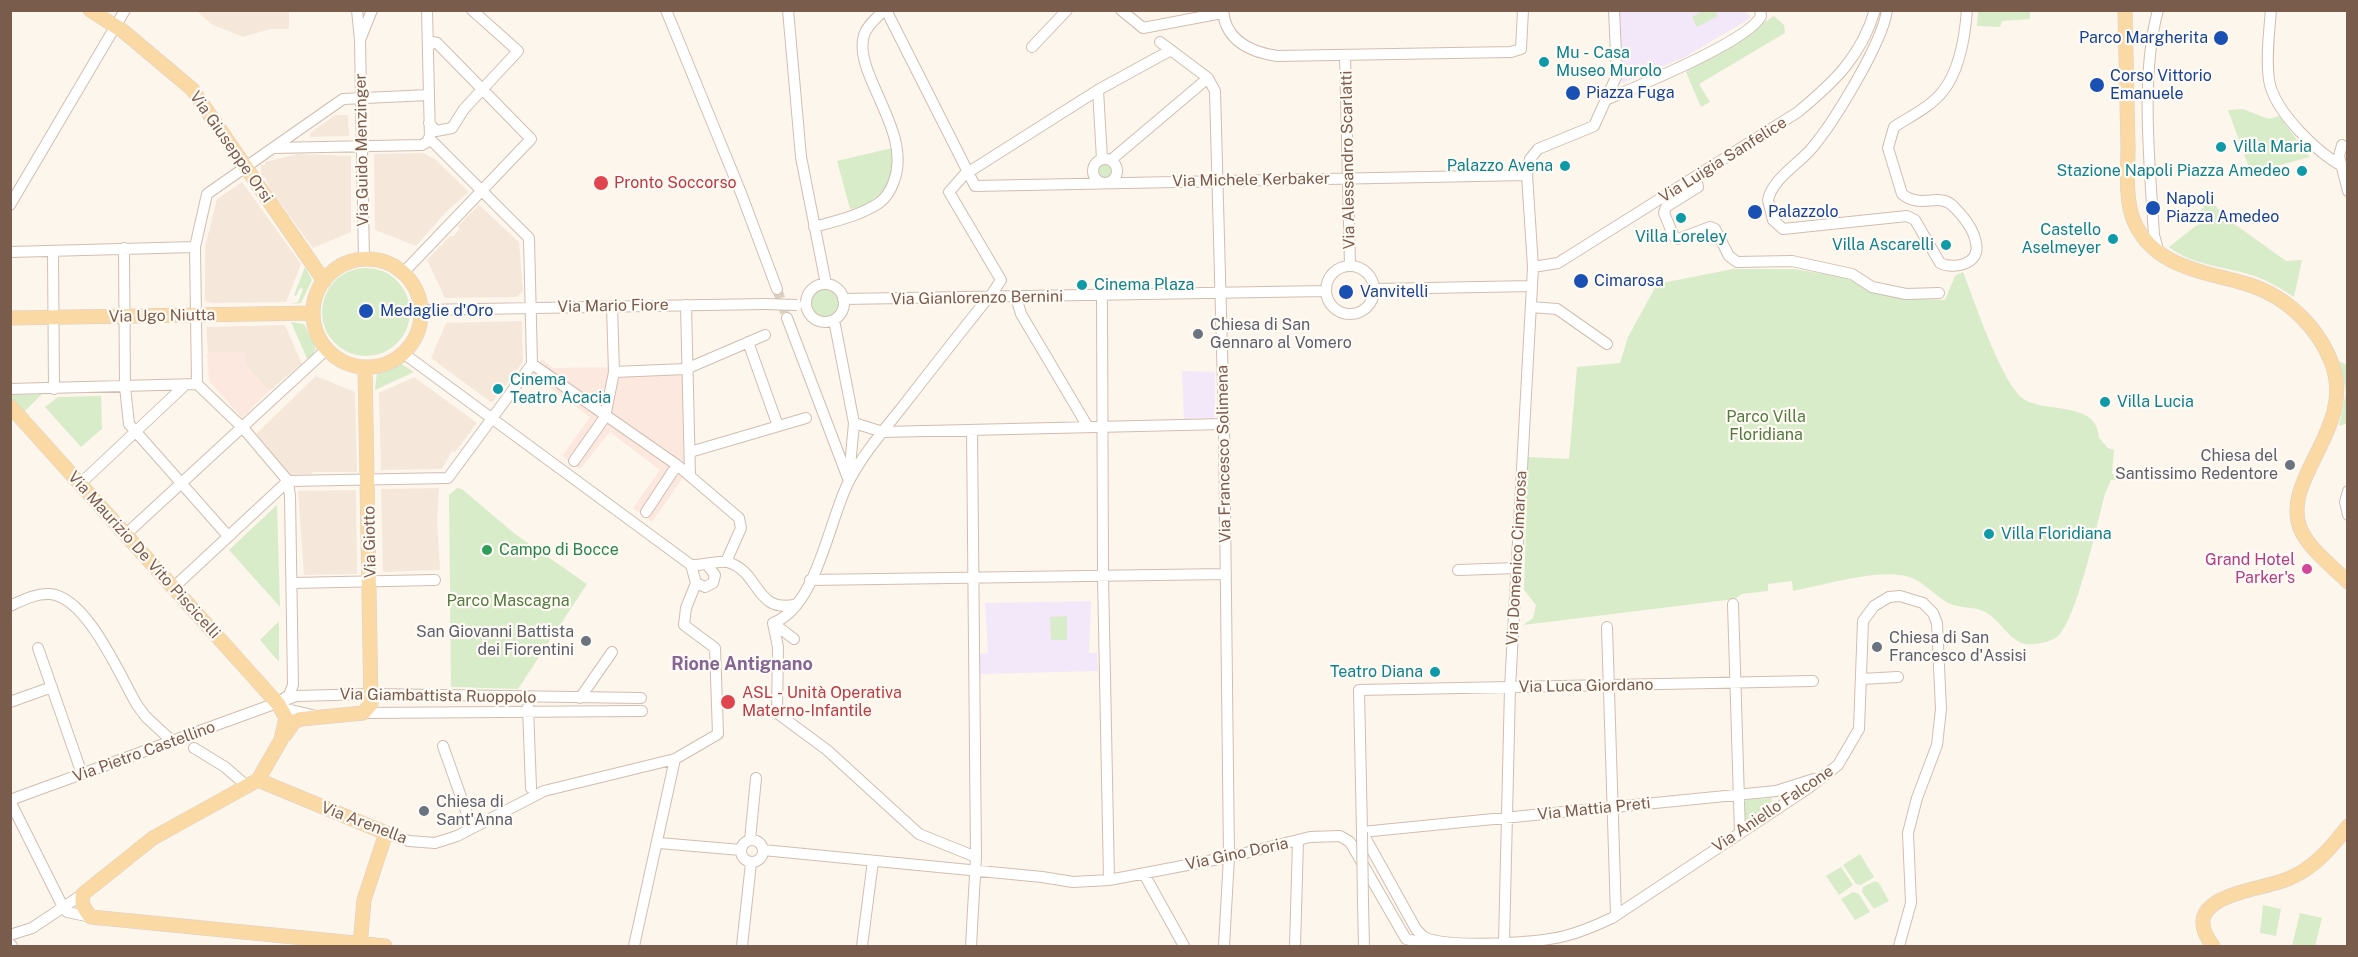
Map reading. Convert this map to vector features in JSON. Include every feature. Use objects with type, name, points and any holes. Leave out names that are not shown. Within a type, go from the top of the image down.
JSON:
[{"type":"main road","name":"Via Giuseppe Orsi","points":[[90,10],[115,25],[192,89],[324,281]]},
{"type":"main road","points":[[2125,10],[2131,212],[2138,228],[2159,253],[2186,269],[2249,285],[2273,295],[2304,320],[2323,345],[2335,372],[2337,403],[2331,424],[2301,491],[2298,520],[2306,537],[2348,582]]},
{"type":"main road","points":[[364,259],[380,261],[403,273],[418,295],[420,324],[414,339],[403,353],[385,363],[365,367],[338,358],[327,349],[319,338],[313,313],[315,299],[324,281],[340,267],[364,259]]},
{"type":"main road","name":"Via Ugo Niutta","points":[[10,318],[313,313]]},
{"type":"main road","name":"Via Giotto","points":[[363,713],[371,704],[372,694],[365,367]]},
{"type":"main road","name":"Via Maurizio De Vito Piscicelli","points":[[10,406],[278,704]]},
{"type":"main road","points":[[278,704],[286,722],[281,740],[253,784],[153,838],[83,894],[83,907],[91,917],[385,946]]},
{"type":"main road","name":"Via Giambattista Ruoppolo","points":[[281,740],[294,722],[316,716],[363,713]]},
{"type":"main road","name":"Via Arenella","points":[[253,784],[386,833]]},
{"type":"main road","points":[[2213,946],[2204,926],[2206,914],[2214,903],[2225,896],[2269,887],[2292,878],[2317,862],[2348,826]]},
{"type":"main road","points":[[360,945],[364,900],[386,833]]},
{"type":"street","points":[[10,204],[124,10]]},
{"type":"street","name":"Via Guido Menzinger","points":[[357,10],[360,40],[364,259]]},
{"type":"street","points":[[360,40],[372,10]]},
{"type":"street","points":[[173,588],[288,481],[448,478],[532,364],[530,238],[433,145],[429,123],[427,10]]},
{"type":"street","points":[[429,123],[436,131],[452,128],[464,109],[518,51],[472,10]]},
{"type":"street","points":[[666,10],[737,182],[777,289]]},
{"type":"street","points":[[788,10],[801,157],[826,284]]},
{"type":"street","points":[[814,227],[856,215],[880,202],[889,194],[895,178],[898,162],[894,135],[863,51],[864,36],[872,22],[885,10],[968,173]]},
{"type":"street","points":[[1032,47],[1067,10]]},
{"type":"street","points":[[1121,10],[1143,28],[1222,12],[1231,33],[1241,45],[1257,53],[1277,56],[1511,52],[1521,49],[1523,10]]},
{"type":"street","points":[[1527,175],[1530,159],[1538,149],[1594,126],[1617,75],[1614,10]]},
{"type":"street","points":[[1608,99],[1678,68],[1728,41],[1757,24],[1761,16],[1760,10]]},
{"type":"street","name":"Via Luigia Sanfelice","points":[[1533,267],[1558,263],[1798,112],[1826,89],[1852,60],[1867,36],[1875,10]]},
{"type":"street","points":[[1887,10],[1863,67],[1836,116],[1812,149],[1775,185],[1768,200],[1773,220],[1783,229],[1907,216],[1915,220],[1940,263],[1955,267],[1964,265],[1971,259],[1977,244],[1966,222],[1947,201],[1940,199],[1921,203],[1902,194],[1888,148],[1894,127],[1943,92],[1957,63],[1966,29],[1967,10]]},
{"type":"street","points":[[2158,10],[2152,42],[2149,79],[2153,211],[2155,240],[2159,253]]},
{"type":"street","points":[[2271,10],[2270,84],[2282,108],[2315,147],[2345,167]]},
{"type":"street","points":[[403,273],[531,138],[437,43],[432,42],[428,48]]},
{"type":"street","points":[[1106,159],[1116,165],[1118,172],[1114,179],[1104,183],[1095,178],[1093,170],[1096,163],[1106,159],[1208,78],[1160,42]]},
{"type":"street","points":[[773,623],[784,618],[798,604],[810,580],[849,481],[883,432],[1001,280],[949,192],[968,173],[1098,90],[1171,51]]},
{"type":"street","name":"Via Alessandro Scarlatti","points":[[1345,55],[1350,265]]},
{"type":"street","name":"Via Francesco Solimena","points":[[1208,78],[1215,91],[1224,424],[1229,857],[1224,946]]},
{"type":"street","points":[[1098,90],[1106,159]]},
{"type":"street","points":[[278,704],[293,689],[288,481],[244,429],[196,384],[195,247],[207,194],[343,99],[429,96]]},
{"type":"street","points":[[273,148],[422,145],[430,136]]},
{"type":"street","points":[[2315,147],[2331,150],[2345,144]]},
{"type":"street","points":[[2345,144],[2339,156],[2345,167],[2348,191]]},
{"type":"street","name":"Via Michele Kerbaker","points":[[968,173],[975,186],[1527,175]]},
{"type":"street","name":"Via Domenico Cimarosa","points":[[1504,942],[1510,688],[1533,267],[1527,175]]},
{"type":"street","points":[[1696,178],[1698,187],[1665,207],[1664,213],[1674,237],[1678,239],[1710,227],[1715,229],[1729,256],[1737,262],[1792,261],[1852,273],[1872,287],[1906,294],[1939,293]]},
{"type":"street","points":[[2131,212],[2142,224],[2148,220],[2153,211]]},
{"type":"street","points":[[10,252],[195,247]]},
{"type":"street","points":[[124,248],[127,416],[133,432],[228,536]]},
{"type":"street","points":[[53,251],[54,389]]},
{"type":"street","points":[[1350,265],[1366,271],[1375,289],[1366,308],[1352,314],[1337,310],[1332,306],[1326,291],[1330,276],[1342,266],[1350,265]]},
{"type":"street","points":[[826,284],[838,289],[843,299],[842,311],[834,320],[816,320],[801,305],[814,287],[826,284]]},
{"type":"street","points":[[1375,289],[1532,286]]},
{"type":"street","name":"Via Gianlorenzo Bernini","points":[[843,299],[1221,295],[1326,291]]},
{"type":"street","points":[[1102,296],[1103,576],[1109,880]]},
{"type":"street","points":[[1016,297],[1020,314],[1088,427]]},
{"type":"street","points":[[686,305],[690,475]]},
{"type":"street","name":"Via Mario Fiore","points":[[420,310],[801,305]]},
{"type":"street","points":[[574,461],[605,417],[614,372],[612,306]]},
{"type":"street","points":[[1531,307],[1557,309],[1607,344]]},
{"type":"street","points":[[787,318],[849,481]]},
{"type":"street","points":[[834,320],[854,423],[849,481]]},
{"type":"street","points":[[614,372],[686,369],[765,335]]},
{"type":"street","points":[[748,342],[778,426]]},
{"type":"street","points":[[126,535],[244,429],[327,349]]},
{"type":"street","points":[[403,353],[691,565],[708,566],[726,561],[743,572],[755,584],[758,592],[770,603],[781,606],[798,604]]},
{"type":"street","points":[[532,364],[677,465],[741,523],[726,561]]},
{"type":"street","points":[[10,389],[196,384]]},
{"type":"street","points":[[81,483],[184,386]]},
{"type":"street","points":[[690,452],[806,418]]},
{"type":"street","points":[[854,423],[883,432],[1224,424]]},
{"type":"street","points":[[972,430],[976,695],[976,857],[972,946]]},
{"type":"street","points":[[646,512],[677,465]]},
{"type":"street","points":[[2348,491],[2345,502],[2348,515]]},
{"type":"street","points":[[691,565],[696,583],[705,587],[714,583],[715,574],[708,566]]},
{"type":"street","points":[[1458,570],[1517,568]]},
{"type":"street","points":[[810,580],[1226,574]]},
{"type":"street","points":[[292,583],[435,580]]},
{"type":"street","name":"Via Arenella","points":[[386,833],[409,841],[435,843],[472,828],[544,791],[675,759],[718,734],[715,648],[684,625],[686,608],[696,583]]},
{"type":"street","points":[[10,606],[39,594],[52,594],[71,602],[88,620],[141,711],[173,742]]},
{"type":"street","name":"Via Aniello Falcone","points":[[1435,945],[1563,937],[1616,915],[1838,765],[1859,729],[1861,629],[1874,606],[1889,597],[1900,596],[1917,600],[1928,607],[1937,623],[1940,727],[1937,745],[1917,798],[1908,833],[1911,903],[1899,946]]},
{"type":"street","points":[[1733,604],[1740,833]]},
{"type":"street","points":[[773,623],[778,647],[777,713],[827,750],[919,834],[976,857]]},
{"type":"street","points":[[773,623],[794,639]]},
{"type":"street","points":[[1607,627],[1616,915]]},
{"type":"street","points":[[38,648],[82,774]]},
{"type":"street","points":[[580,698],[612,652]]},
{"type":"street","points":[[1861,679],[1898,677]]},
{"type":"street","name":"Via Luca Giordano","points":[[1362,832],[1359,690],[1813,681]]},
{"type":"street","points":[[10,702],[52,687]]},
{"type":"street","name":"Via Giambattista Ruoppolo","points":[[316,716],[286,710],[278,704],[296,696],[372,694],[642,698]]},
{"type":"street","points":[[441,713],[445,695]]},
{"type":"street","points":[[527,697],[531,788]]},
{"type":"street","points":[[623,699],[627,711]]},
{"type":"street","name":"Via Pietro Castellino","points":[[10,800],[278,704]]},
{"type":"street","name":"Via Giambattista Ruoppolo","points":[[363,713],[642,711]]},
{"type":"street","points":[[443,746],[472,828]]},
{"type":"street","name":"Via Arenella","points":[[194,748],[253,784]]},
{"type":"street","points":[[634,946],[659,843],[675,759]]},
{"type":"street","name":"Via Mattia Preti","points":[[1362,832],[1778,790],[1823,776]]},
{"type":"street","points":[[750,840],[756,777]]},
{"type":"street","points":[[10,800],[64,909],[67,912],[91,917]]},
{"type":"street","points":[[1362,832],[1364,946]]},
{"type":"street","points":[[1362,832],[1416,929],[1435,945]]},
{"type":"street","name":"Via Gino Doria","points":[[763,850],[1073,882],[1109,880],[1144,874],[1229,857],[1310,837],[1340,836],[1350,842],[1406,939],[1435,945]]},
{"type":"street","points":[[750,840],[760,843],[763,850],[759,861],[751,862],[744,859],[741,850],[744,843],[750,840]]},
{"type":"street","points":[[1294,946],[1298,841]]},
{"type":"street","points":[[659,843],[741,850]]},
{"type":"street","points":[[862,946],[873,861]]},
{"type":"street","points":[[742,946],[751,862]]},
{"type":"street","points":[[1144,874],[1184,946]]},
{"type":"street","points":[[10,935],[32,928],[64,909],[83,894]]},
{"type":"shaded area","points":[[197,11],[289,11],[289,29],[270,29],[243,37],[211,24]]},
{"type":"shaded area","points":[[1618,11],[1745,11],[1751,18],[1683,58],[1622,83]]},
{"type":"shaded area","points":[[335,115],[348,115],[349,136],[310,137],[310,133]]},
{"type":"shaded area","points":[[423,153],[435,159],[469,192],[446,212],[416,246],[375,230],[374,154]]},
{"type":"shaded area","points":[[298,154],[351,156],[351,232],[313,248],[271,191],[265,177],[261,177],[261,165],[265,165],[265,162]]},
{"type":"shaded area","points":[[242,182],[301,264],[286,302],[211,303],[205,301],[205,247],[217,199]]},
{"type":"shaded area","points":[[479,205],[519,242],[523,291],[517,297],[445,298],[427,260],[460,229],[458,226]]},
{"type":"shaded area","points":[[522,321],[523,362],[492,403],[431,358],[446,323]]},
{"type":"shaded area","points":[[285,325],[302,364],[269,391],[246,366],[246,352],[208,353],[206,327]]},
{"type":"shaded area","points":[[246,352],[246,366],[269,391],[242,418],[209,381],[207,355],[208,353]]},
{"type":"shaded area","points":[[542,359],[553,368],[683,366],[687,464],[682,479],[652,522],[633,508],[660,470],[610,432],[580,469],[562,456],[590,417],[531,374]]},
{"type":"shaded area","points":[[1182,371],[1215,372],[1215,418],[1184,419]]},
{"type":"shaded area","points":[[316,376],[355,392],[357,472],[313,472],[290,475],[256,434]]},
{"type":"shaded area","points":[[414,377],[477,423],[455,452],[452,451],[442,469],[381,470],[379,393]]},
{"type":"shaded area","points":[[439,488],[437,521],[440,570],[383,572],[381,489]]},
{"type":"shaded area","points":[[356,490],[357,574],[304,575],[298,491]]},
{"type":"shaded area","points":[[1091,601],[1089,653],[1097,653],[1098,671],[980,674],[979,654],[988,653],[985,603]]},
{"type":"green space","points":[[1704,10],[1715,11],[1718,16],[1697,27],[1692,17]]},
{"type":"green space","points":[[1978,11],[2030,11],[2030,19],[2002,21],[2000,27],[1977,26]]},
{"type":"green space","points":[[1774,16],[1784,25],[1785,33],[1699,84],[1710,102],[1701,107],[1686,72]]},
{"type":"green space","points":[[2243,109],[2269,119],[2279,116],[2310,157],[2251,173],[2228,110]]},
{"type":"green space","points":[[892,148],[891,173],[882,192],[868,203],[850,209],[837,161]]},
{"type":"green space","points":[[1105,162],[1111,165],[1114,171],[1111,177],[1105,180],[1099,177],[1096,171],[1099,165]]},
{"type":"green space","points":[[2209,198],[2226,218],[2286,261],[2302,260],[2294,297],[2260,278],[2187,258],[2169,247],[2202,221],[2197,213],[2204,207],[2201,203]]},
{"type":"green space","points":[[305,267],[312,280],[301,303],[290,304],[298,302],[303,289],[300,288],[296,296],[294,295]]},
{"type":"green space","points":[[366,268],[383,272],[397,281],[406,295],[410,312],[406,329],[397,343],[383,352],[366,356],[349,352],[335,343],[326,329],[322,312],[326,295],[335,281],[349,272]]},
{"type":"green space","name":"Parco Villa Floridiana","points":[[1733,269],[1794,269],[1843,277],[1871,290],[1916,299],[1945,300],[1955,276],[1963,272],[1998,360],[2016,392],[2025,400],[2035,404],[2070,410],[2090,418],[2096,426],[2099,438],[2108,448],[2114,450],[2112,474],[2116,474],[2115,480],[2111,480],[2105,494],[2074,607],[2057,637],[2040,643],[2020,642],[1989,614],[1975,608],[1952,605],[1917,580],[1894,574],[1865,576],[1793,591],[1792,581],[1768,584],[1768,591],[1742,594],[1735,599],[1523,625],[1533,618],[1536,605],[1524,590],[1528,457],[1569,459],[1577,367],[1620,363],[1628,337],[1657,284]]},
{"type":"green space","points":[[825,288],[836,292],[840,303],[836,314],[825,318],[814,314],[810,303],[814,292]]},
{"type":"green space","points":[[291,322],[304,324],[316,349],[308,361]]},
{"type":"green space","points":[[2339,361],[2347,365],[2348,423],[2339,426],[2346,392]]},
{"type":"green space","points":[[392,363],[400,363],[414,372],[375,390],[377,371]]},
{"type":"green space","points":[[42,394],[24,412],[11,397],[11,395]]},
{"type":"green space","points":[[101,396],[102,429],[81,447],[45,407],[58,397]]},
{"type":"green space","name":"Parco Mascagna","points":[[457,488],[462,489],[515,534],[587,584],[518,689],[451,687],[449,495]]},
{"type":"green space","points":[[277,505],[280,607],[229,550]]},
{"type":"green space","points":[[1067,616],[1067,640],[1051,640],[1050,617]]},
{"type":"green space","points":[[279,621],[279,662],[260,640]]},
{"type":"green space","points":[[1771,798],[1772,801],[1745,824],[1744,800]]},
{"type":"green space","points":[[1860,854],[1874,877],[1861,885],[1856,884],[1843,865]]},
{"type":"green space","points":[[1841,867],[1853,885],[1839,895],[1826,876]]},
{"type":"green space","points":[[1875,881],[1879,883],[1889,901],[1874,909],[1862,892],[1863,887]]},
{"type":"green space","points":[[1853,892],[1859,894],[1870,912],[1855,920],[1841,899]]},
{"type":"green space","points":[[2263,905],[2281,909],[2276,936],[2260,933]]},
{"type":"green space","points":[[2300,913],[2322,918],[2315,946],[2292,946]]},
{"type":"tunnel","points":[[777,289],[787,318]]},
{"type":"place","name":"Parco Margherita","points":[[2221,38]]},
{"type":"place","name":"Mu - Casa Museo Murolo","points":[[1544,62]]},
{"type":"place","name":"Corso Vittorio Emanuele","points":[[2097,85]]},
{"type":"place","name":"Piazza Fuga","points":[[1573,93]]},
{"type":"place","name":"Villa Maria","points":[[2221,147]]},
{"type":"place","name":"Palazzo Avena","points":[[1565,166]]},
{"type":"place","name":"Stazione Napoli Piazza Amedeo","points":[[2302,171]]},
{"type":"place","name":"Pronto Soccorso","points":[[601,183]]},
{"type":"place","name":"Napoli Piazza Amedeo","points":[[2153,208]]},
{"type":"place","name":"Palazzolo","points":[[1755,212]]},
{"type":"place","name":"Villa Loreley","points":[[1681,218]]},
{"type":"place","name":"Castello Aselmeyer","points":[[2113,239]]},
{"type":"place","name":"Villa Ascarelli","points":[[1946,245]]},
{"type":"place","name":"Cimarosa","points":[[1581,281]]},
{"type":"place","name":"Cinema Plaza","points":[[1082,285]]},
{"type":"place","name":"Vanvitelli","points":[[1346,292]]},
{"type":"place","name":"Medaglie d'Oro","points":[[366,311]]},
{"type":"place","name":"Chiesa di San Gennaro al Vomero","points":[[1198,334]]},
{"type":"place","name":"Cinema Teatro Acacia","points":[[498,389]]},
{"type":"place","name":"Villa Lucia","points":[[2105,402]]},
{"type":"place","name":"Chiesa del Santissimo Redentore","points":[[2290,465]]},
{"type":"place","name":"Villa Floridiana","points":[[1989,534]]},
{"type":"place","name":"Campo di Bocce","points":[[487,550]]},
{"type":"place","name":"Grand Hotel Parker's","points":[[2307,569]]},
{"type":"place","name":"San Giovanni Battista dei Fiorentini","points":[[586,641]]},
{"type":"place","name":"Chiesa di San Francesco d'Assisi","points":[[1877,647]]},
{"type":"place","name":"Teatro Diana","points":[[1435,672]]},
{"type":"place","name":"ASL - Unità Operativa Materno-Infantile","points":[[728,702]]},
{"type":"place","name":"Chiesa di Sant'Anna","points":[[424,811]]},
{"type":"district","name":"Rione Antignano","points":[[742,664]]}]
